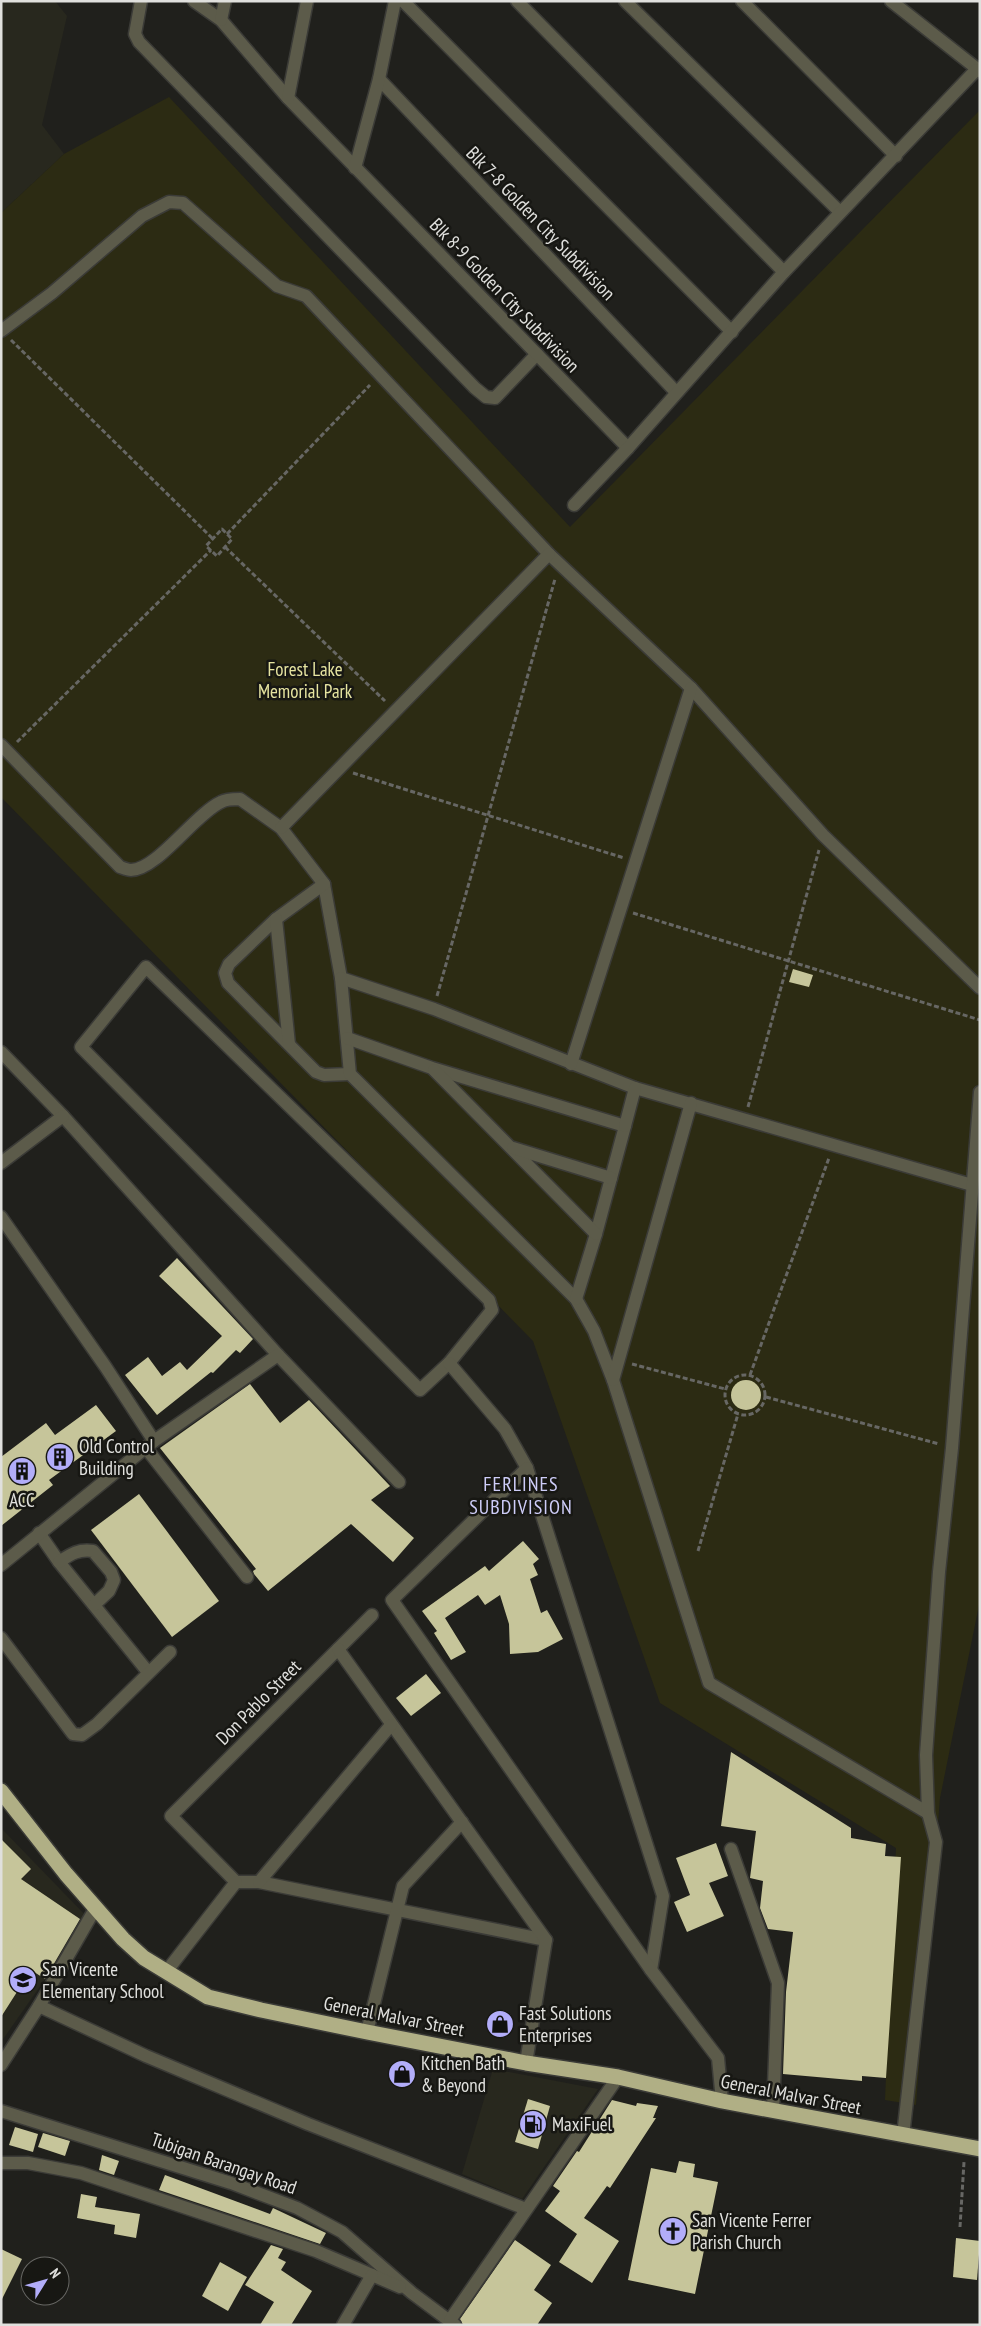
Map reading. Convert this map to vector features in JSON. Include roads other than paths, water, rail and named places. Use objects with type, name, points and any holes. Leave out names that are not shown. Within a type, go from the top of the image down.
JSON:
[{"type":"highway","name":"General Malvar Street","points":[[1,1791],[95,1909],[144,1958],[208,1996],[261,2010],[367,2032],[526,2063],[618,2076],[722,2101],[972,2148]]},
{"type":"street","points":[[141,1],[135,34],[139,42],[475,388],[486,397],[495,398],[537,354]]},
{"type":"street","name":"Blk 8-9 Golden City Subdivision","points":[[194,1],[221,20],[288,98],[628,448]]},
{"type":"street","points":[[221,20],[224,1]]},
{"type":"street","points":[[288,98],[307,1]]},
{"type":"street","points":[[356,168],[379,79],[395,1]]},
{"type":"street","points":[[403,1],[732,332]]},
{"type":"street","points":[[516,1],[784,272]]},
{"type":"street","points":[[625,1],[840,212]]},
{"type":"street","points":[[742,1],[896,156]]},
{"type":"street","points":[[574,505],[628,448],[784,272],[978,70],[891,1]]},
{"type":"street","name":"Blk 7-8 Golden City Subdivision","points":[[379,79],[676,392]]},
{"type":"street","points":[[1,331],[52,293],[142,216],[169,202],[183,203],[277,286],[306,296],[549,554],[691,688],[823,835],[980,988]]},
{"type":"street","points":[[281,828],[397,712],[549,554]]},
{"type":"street","points":[[571,1064],[691,688]]},
{"type":"street","points":[[4,748],[120,867],[130,870],[142,868],[156,858],[202,815],[222,801],[240,798],[281,828],[324,884],[341,978],[350,1074],[576,1299],[594,1331],[613,1380],[709,1683],[928,1813]]},
{"type":"street","points":[[324,884],[276,919],[228,964],[225,973],[228,983],[316,1072],[324,1075],[350,1074]]},
{"type":"street","points":[[276,919],[289,1044]]},
{"type":"street","points":[[146,967],[489,1300],[492,1310],[449,1363],[420,1390],[81,1047],[146,967]]},
{"type":"street","points":[[341,978],[434,1009],[635,1088],[972,1185]]},
{"type":"street","points":[[347,1038],[432,1068],[625,1126]]},
{"type":"street","points":[[1,1052],[64,1116],[278,1355],[399,1482]]},
{"type":"street","points":[[432,1068],[596,1234]]},
{"type":"street","points":[[576,1299],[596,1234],[635,1088]]},
{"type":"street","points":[[903,2136],[936,1842],[928,1813],[926,1755],[939,1572],[952,1448],[980,1092]]},
{"type":"street","points":[[613,1380],[691,1103]]},
{"type":"street","points":[[1,1163],[64,1116]]},
{"type":"street","points":[[511,1147],[611,1178]]},
{"type":"street","points":[[1,1217],[105,1366],[150,1444],[247,1577]]},
{"type":"street","points":[[1,1565],[150,1444],[278,1355]]},
{"type":"street","points":[[449,1363],[505,1429],[527,1468],[663,1896],[651,1970]]},
{"type":"street","points":[[527,1468],[392,1600],[651,1970],[718,2058],[722,2101]]},
{"type":"street","points":[[39,1533],[59,1562],[148,1672]]},
{"type":"street","points":[[59,1562],[76,1551],[86,1550],[93,1551],[100,1558],[114,1580],[109,1591],[94,1605]]},
{"type":"street","name":"Don Pablo Street","points":[[236,1882],[171,1816],[372,1615]]},
{"type":"street","points":[[1,1638],[73,1734],[82,1736],[97,1724],[170,1652]]},
{"type":"street","points":[[338,1649],[546,1940],[526,2063]]},
{"type":"street","points":[[260,1882],[391,1725]]},
{"type":"street","points":[[367,2032],[403,1886],[462,1822]]},
{"type":"street","points":[[730,1849],[778,1983],[772,2111]]},
{"type":"street","points":[[166,1972],[236,1882],[260,1882],[546,1940]]},
{"type":"street","points":[[1,2065],[39,2006],[95,1909]]},
{"type":"street","points":[[39,2006],[146,2056],[308,2124],[526,2209]]},
{"type":"street","points":[[1,2163],[28,2163],[82,2173],[316,2251],[412,2292],[453,2323],[526,2209],[618,2076]]},
{"type":"street","name":"Tubigan Barangay Road","points":[[1,2111],[231,2183],[297,2208],[342,2232],[412,2292]]},
{"type":"street","points":[[343,2325],[372,2275]]},
{"type":"place","name":"Old Control Building","points":[[60,1457]]},
{"type":"place","name":"ACC","points":[[22,1471]]},
{"type":"place","name":"San Vicente Elementary School","points":[[23,1980]]},
{"type":"place","name":"Fast Solutions Enterprises","points":[[500,2024]]},
{"type":"place","name":"Kitchen Bath & Beyond","points":[[402,2074]]},
{"type":"place","name":"MaxiFuel","points":[[533,2124]]},
{"type":"place","name":"San Vicente Ferrer Parish Church","points":[[673,2231]]},
{"type":"district","name":"FERLINES SUBDIVISION","points":[[521,1496]]},
{"type":"park label","name":"Forest Lake Memorial Park","points":[[305,680]]}]
